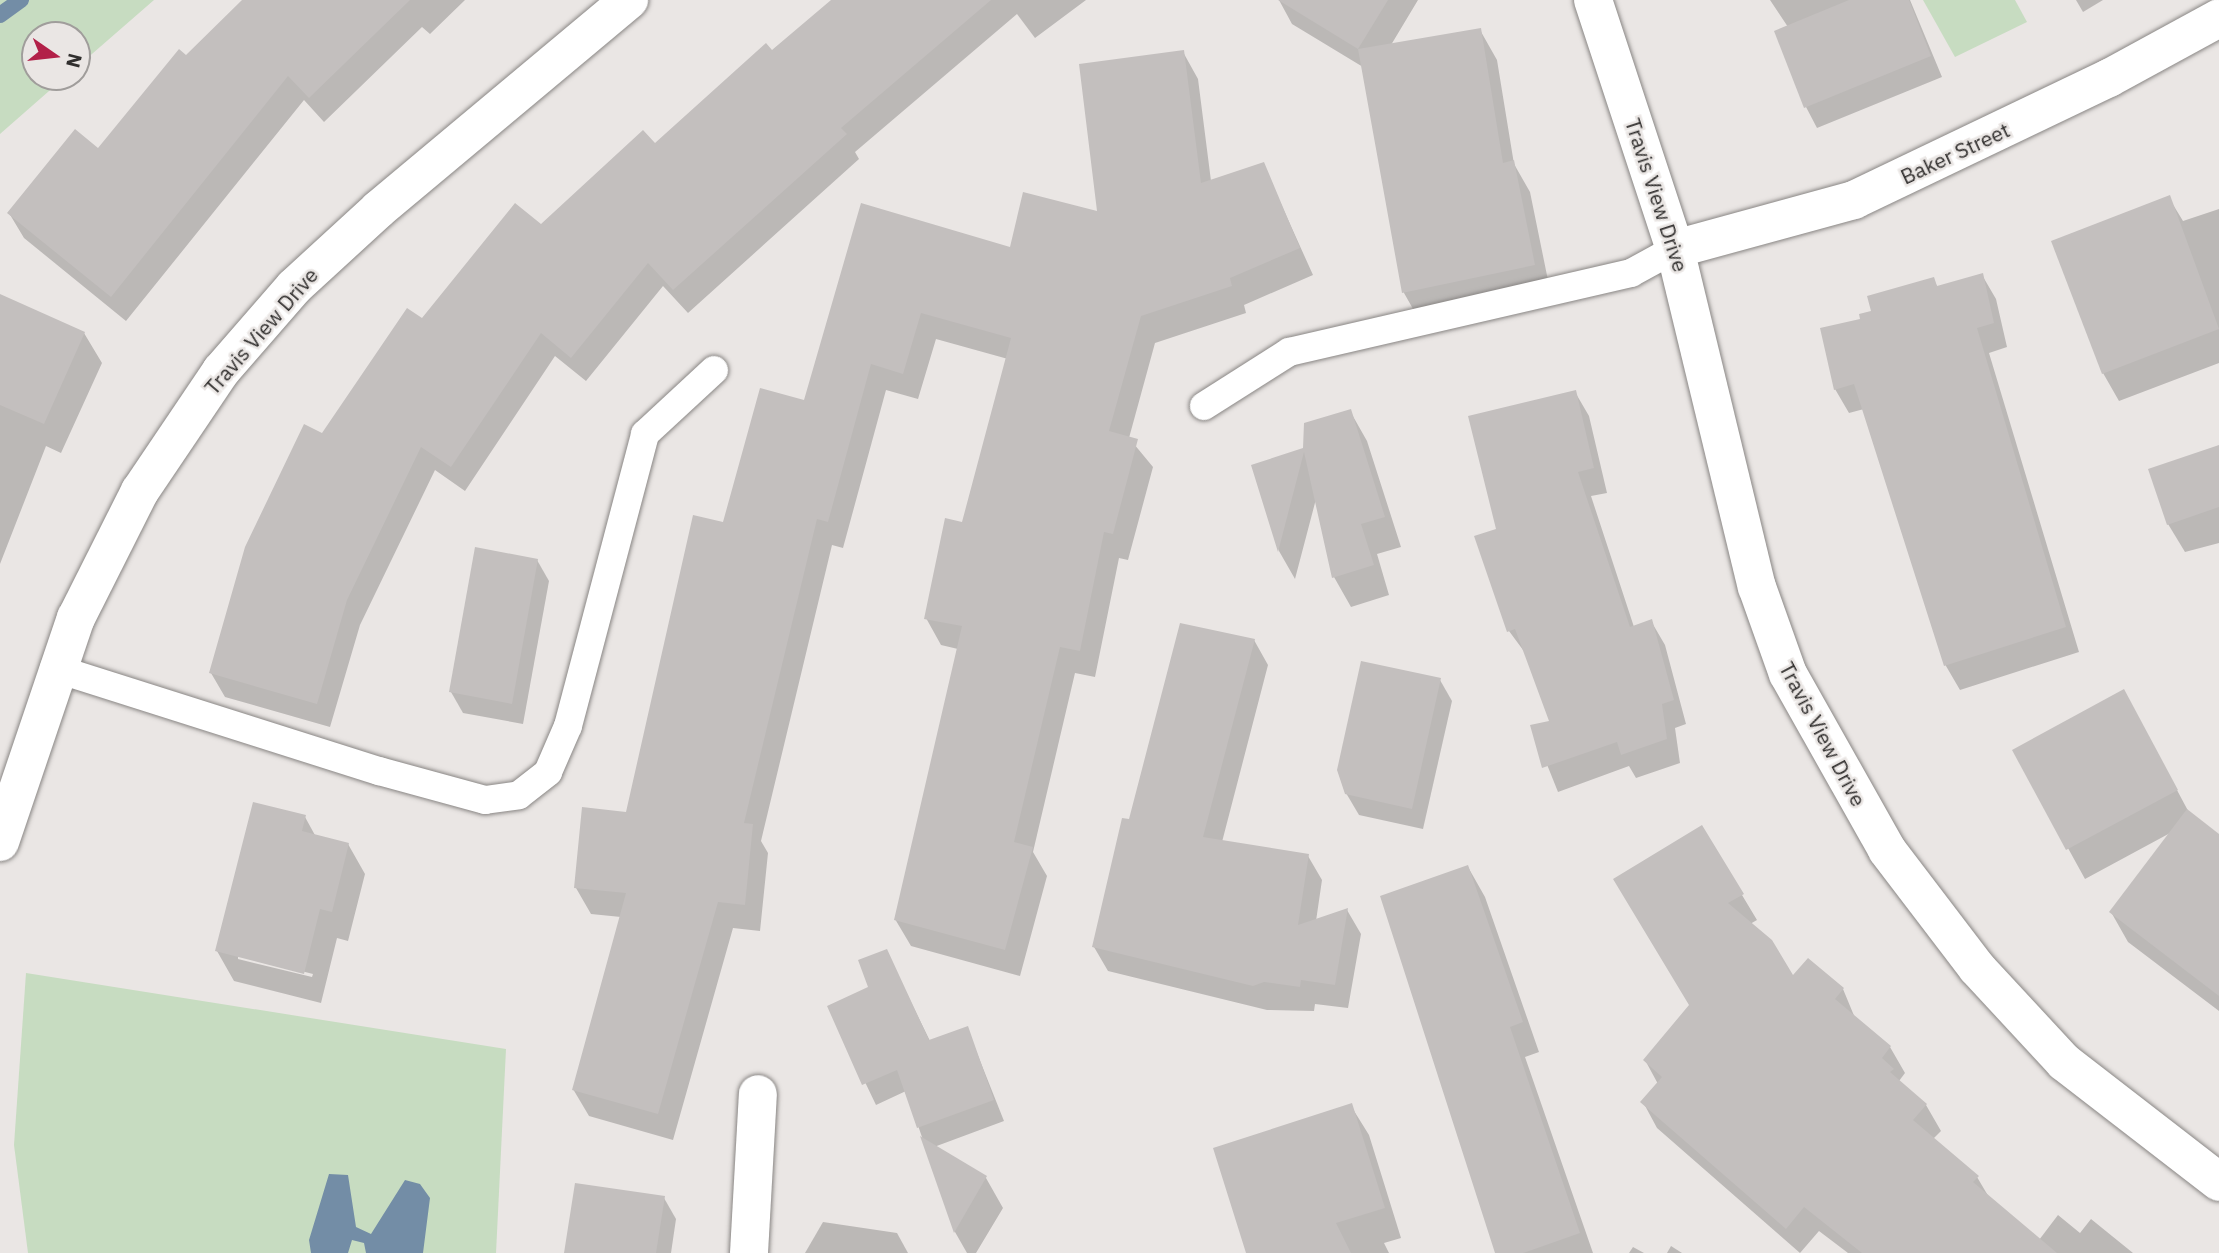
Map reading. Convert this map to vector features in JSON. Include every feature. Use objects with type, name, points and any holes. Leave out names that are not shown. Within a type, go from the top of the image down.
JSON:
[{"type":"street","name":"Travis View Drive","points":[[0,842],[54,668],[140,491],[221,371],[294,287],[370,218],[629,0]]},
{"type":"street","name":"Travis View Drive","points":[[1593,0],[1675,249],[1757,587],[1788,674],[1836,765],[1887,850],[1977,968],[2064,1062],[2219,1182]]},
{"type":"street","name":"Baker Street","points":[[1675,249],[1854,200],[2109,78],[2219,18]]},
{"type":"street","points":[[749,1253],[758,1094]]},
{"type":"lane","points":[[1204,406],[1289,352],[1631,273],[1675,249]]},
{"type":"lane","points":[[54,668],[379,771],[485,800],[519,795],[548,772],[568,726],[645,434],[714,370]]},
{"type":"green space","points":[[0,0],[154,0],[91,55],[91,21],[21,21],[21,91],[49,91],[0,134]]},
{"type":"green space","points":[[1923,0],[2015,0],[2027,22],[1955,57]]},
{"type":"green space","points":[[26,973],[506,1049],[496,1253],[28,1253],[14,1145]]},
{"type":"water","points":[[329,1174],[348,1175],[356,1227],[371,1234],[405,1180],[420,1184],[430,1198],[423,1253],[366,1253],[364,1243],[352,1240],[348,1253],[311,1253],[309,1240]]},
{"type":"building","points":[[242,0],[410,0],[309,98],[288,76],[111,297],[7,213],[75,129],[98,148],[179,49],[186,55]]},
{"type":"building","points":[[831,0],[991,0],[841,128],[847,134],[673,290],[648,263],[571,358],[541,333],[451,467],[421,447],[347,600],[317,704],[209,673],[245,547],[304,424],[322,433],[407,308],[422,318],[515,203],[541,224],[643,130],[655,143],[766,43],[772,50]]},
{"type":"building","points":[[1278,0],[1388,0],[1358,49]]},
{"type":"building","points":[[1849,0],[1909,0],[1931,56],[1804,108],[1774,31]]},
{"type":"building","points":[[1481,28],[1503,163],[1514,160],[1535,265],[1402,293],[1358,49]]},
{"type":"building","points":[[1184,50],[1201,183],[1264,162],[1300,248],[1230,278],[1232,286],[1141,316],[1109,431],[1138,439],[1113,534],[1104,532],[1080,651],[1060,647],[1014,842],[1033,847],[1005,950],[894,920],[962,626],[924,619],[945,518],[962,522],[1011,338],[921,313],[903,374],[871,364],[828,522],[817,519],[744,823],[753,824],[745,905],[718,902],[658,1114],[572,1090],[626,893],[574,888],[582,807],[626,812],[693,515],[723,522],[760,388],[804,400],[861,203],[1010,247],[1023,192],[1097,211],[1079,64]]},
{"type":"building","points":[[2170,195],[2219,329],[2102,374],[2051,241]]},
{"type":"building","points":[[1983,273],[1994,323],[1977,328],[2066,627],[1944,666],[1854,384],[1834,390],[1820,328],[1860,319],[1859,314],[1871,311],[1867,296],[1934,277],[1937,286]]},
{"type":"building","points":[[0,294],[85,332],[44,424],[0,405]]},
{"type":"building","points":[[1576,390],[1594,468],[1578,472],[1630,627],[1652,619],[1674,700],[1662,704],[1667,739],[1621,755],[1617,742],[1542,768],[1530,725],[1549,721],[1515,629],[1507,632],[1474,536],[1496,529],[1468,416]]},
{"type":"building","points":[[1351,409],[1385,517],[1361,524],[1374,565],[1332,578],[1304,452],[1278,552],[1251,465],[1303,448],[1304,423]]},
{"type":"building","points":[[2219,445],[2219,507],[2167,525],[2148,469]]},
{"type":"building","points":[[475,547],[538,559],[512,704],[449,692]]},
{"type":"building","points":[[1180,623],[1255,639],[1203,837],[1309,854],[1298,925],[1348,908],[1335,985],[1301,980],[1300,987],[1264,982],[1253,986],[1092,947],[1122,818],[1129,819]]},
{"type":"building","points":[[1361,661],[1441,678],[1412,809],[1345,794],[1337,770]]},
{"type":"building","points":[[2124,689],[2178,790],[2066,850],[2012,750]]},
{"type":"building","points":[[253,802],[306,815],[302,831],[349,843],[332,912],[320,909],[304,974],[215,951]]},
{"type":"building","points":[[2187,809],[2219,834],[2219,996],[2109,912]]},
{"type":"building","points":[[1702,825],[1744,894],[1728,903],[1772,940],[1793,975],[1808,958],[1844,988],[1835,999],[1891,1046],[1882,1058],[1894,1069],[1890,1072],[1927,1104],[1913,1120],[1979,1176],[1973,1182],[2057,1253],[1862,1253],[1804,1207],[1786,1229],[1640,1102],[1662,1077],[1643,1060],[1689,1005],[1613,879]]},
{"type":"building","points":[[1468,865],[1523,1022],[1510,1027],[1580,1233],[1523,1253],[1495,1253],[1380,896]]},
{"type":"building","points":[[887,949],[929,1040],[968,1026],[994,1100],[917,1128],[897,1070],[862,1085],[827,1006],[868,987],[858,960]]},
{"type":"building","points":[[1352,1103],[1385,1208],[1336,1223],[1351,1253],[1246,1253],[1213,1148]]},
{"type":"building","points":[[920,1136],[987,1176],[954,1233]]},
{"type":"building","points":[[575,1183],[665,1196],[656,1253],[564,1253]]},
{"type":"waterway","points":[[0,15],[21,0]]}]
